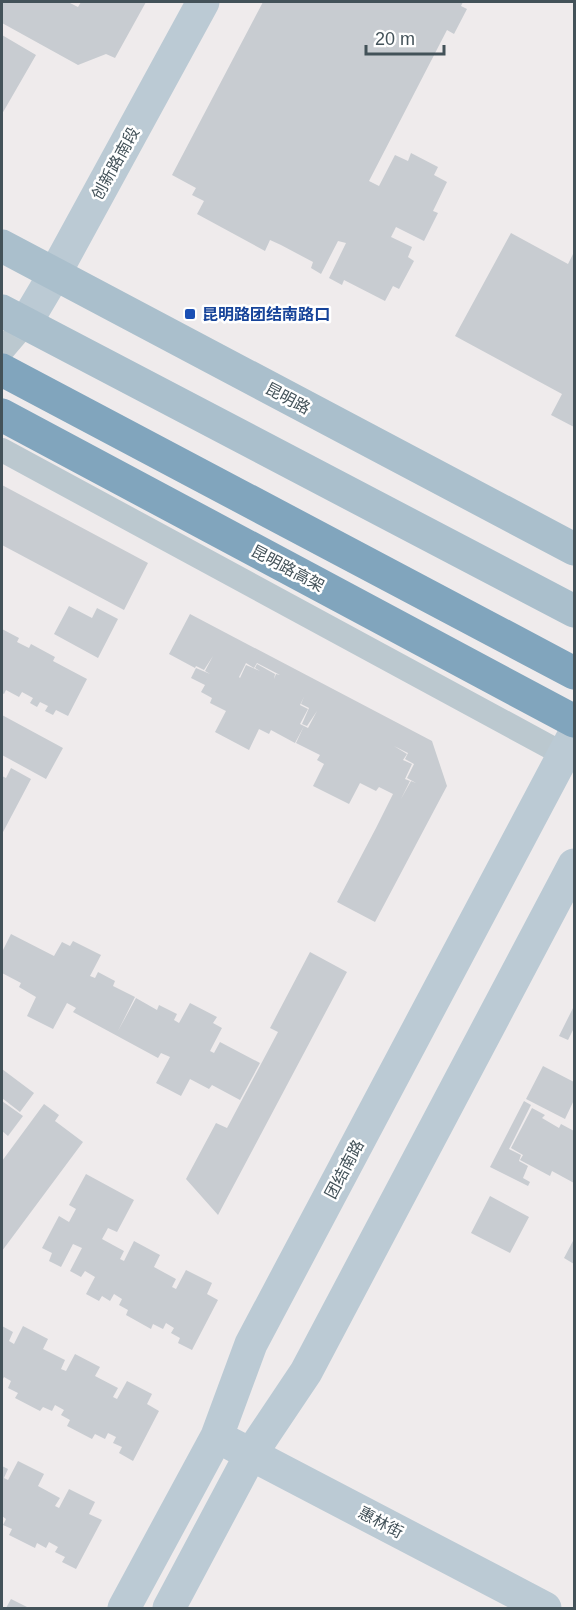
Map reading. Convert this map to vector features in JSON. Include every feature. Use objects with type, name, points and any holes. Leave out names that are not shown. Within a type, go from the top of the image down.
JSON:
[{"type":"highway","points":[[2,370],[574,673]]},
{"type":"highway","name":"昆明路高架","points":[[2,415],[574,721]]},
{"type":"main road","name":"创新路南段","points":[[13,318],[54,275],[203,2]]},
{"type":"main road","name":"昆明路","points":[[2,246],[574,549]]},
{"type":"main road","points":[[13,318],[574,611]]},
{"type":"main road","name":"团结南路","points":[[124,1608],[217,1436],[251,1344],[571,750]]},
{"type":"main road","points":[[170,1608],[251,1454],[306,1372],[574,865]]},
{"type":"main road","name":"惠林街","points":[[217,1436],[545,1608]]},
{"type":"street","points":[[2,351],[13,318]]},
{"type":"street","points":[[2,450],[571,750]]},
{"type":"building","points":[[2,2],[68,2],[78,7],[81,2],[146,2],[115,58],[106,54],[78,65],[2,23]]},
{"type":"building","points":[[263,2],[463,2],[461,6],[467,9],[454,34],[447,30],[369,181],[379,186],[395,155],[408,161],[411,153],[438,167],[434,175],[447,182],[433,211],[438,213],[424,241],[396,227],[391,237],[412,247],[408,257],[414,261],[399,289],[393,286],[385,301],[344,280],[342,285],[329,278],[346,243],[338,241],[321,274],[311,268],[313,262],[281,245],[270,240],[265,251],[197,214],[204,201],[192,195],[196,188],[172,175]]},
{"type":"building","points":[[2,35],[36,55],[2,114]]},
{"type":"building","points":[[511,233],[568,264],[574,252],[574,427],[551,415],[562,394],[455,336]]},
{"type":"building","points":[[2,485],[148,563],[124,610],[2,545]]},
{"type":"building","points":[[69,606],[92,618],[97,608],[118,619],[98,658],[54,634]]},
{"type":"building","points":[[190,614],[432,741],[447,786],[375,922],[337,902],[393,794],[379,787],[376,791],[360,783],[349,804],[313,786],[324,764],[317,760],[320,755],[296,743],[304,726],[295,743],[271,730],[269,734],[259,729],[249,750],[215,732],[226,711],[210,703],[212,698],[201,692],[205,685],[191,678],[196,668],[210,674],[205,671],[213,656],[204,670],[196,666],[195,668],[169,654]],"holes":[[[246,663],[254,668],[257,663],[280,675],[276,674],[274,679],[275,674],[257,664],[255,668],[260,671],[246,665],[240,678]],[[304,697],[301,704],[309,708],[302,724],[307,726],[317,711],[308,728],[300,724],[308,709],[300,705]],[[394,746],[408,753],[405,759],[414,764],[407,778],[416,783],[411,781],[401,799],[410,781],[405,779],[412,764],[403,760],[407,754]]]},
{"type":"building","points":[[2,629],[19,638],[17,642],[29,648],[31,644],[55,657],[53,661],[87,679],[68,716],[56,710],[53,715],[45,711],[48,706],[40,702],[37,707],[30,703],[33,698],[22,692],[19,697],[6,690],[4,694],[2,693]]},
{"type":"building","points":[[2,715],[63,748],[46,779],[2,755]]},
{"type":"building","points":[[11,768],[31,779],[2,834],[2,776],[6,778]]},
{"type":"building","points":[[11,934],[54,956],[62,942],[70,946],[73,941],[101,955],[90,976],[95,978],[98,972],[115,981],[113,986],[135,997],[118,1031],[136,998],[157,1010],[159,1005],[177,1014],[174,1020],[179,1023],[190,1003],[217,1017],[213,1023],[222,1028],[210,1051],[214,1053],[220,1042],[260,1063],[240,1100],[212,1085],[209,1089],[190,1079],[181,1096],[156,1083],[170,1057],[161,1053],[158,1058],[73,1012],[76,1008],[67,1003],[53,1029],[27,1016],[36,997],[19,987],[21,983],[2,973],[2,952]]},
{"type":"building","points":[[310,952],[347,972],[218,1215],[186,1179],[216,1123],[227,1128],[278,1032],[270,1028]]},
{"type":"building","points":[[574,1006],[574,1028],[568,1040],[559,1036]]},
{"type":"building","points":[[543,1066],[574,1082],[574,1100],[565,1119],[526,1099]]},
{"type":"building","points":[[2,1069],[34,1093],[20,1112],[2,1098]]},
{"type":"building","points":[[2,1101],[23,1116],[8,1136],[2,1131]]},
{"type":"building","points":[[524,1101],[531,1105],[509,1149],[521,1155],[519,1161],[528,1166],[523,1178],[530,1182],[528,1186],[490,1167]]},
{"type":"building","points":[[44,1104],[59,1115],[55,1121],[83,1142],[2,1251],[2,1161]]},
{"type":"building","points":[[532,1108],[545,1115],[542,1118],[559,1128],[561,1124],[574,1131],[574,1183],[552,1171],[550,1176],[520,1160],[523,1155],[511,1148]]},
{"type":"building","points":[[86,1174],[134,1200],[117,1232],[108,1228],[102,1239],[124,1251],[120,1259],[124,1261],[134,1241],[160,1255],[154,1267],[176,1279],[172,1287],[176,1289],[186,1270],[212,1283],[207,1294],[218,1300],[192,1350],[178,1343],[180,1338],[171,1333],[174,1328],[166,1323],[163,1329],[153,1324],[151,1329],[126,1315],[128,1310],[119,1305],[122,1299],[114,1294],[110,1301],[102,1296],[99,1301],[86,1294],[95,1277],[85,1271],[81,1277],[70,1271],[82,1248],[73,1244],[61,1267],[49,1261],[52,1253],[42,1248],[59,1216],[69,1222],[76,1209],[69,1205]]},
{"type":"building","points":[[490,1196],[529,1217],[510,1253],[471,1233]]},
{"type":"building","points":[[574,1239],[574,1264],[564,1258]]},
{"type":"building","points":[[2,1326],[13,1332],[9,1341],[14,1344],[23,1326],[48,1339],[43,1349],[65,1360],[61,1369],[66,1371],[75,1354],[100,1367],[95,1376],[118,1388],[113,1397],[117,1399],[127,1381],[152,1394],[147,1404],[159,1411],[133,1461],[119,1453],[122,1447],[113,1443],[116,1437],[108,1433],[105,1439],[95,1434],[92,1439],[67,1426],[70,1420],[61,1415],[64,1410],[55,1405],[52,1411],[43,1407],[40,1411],[15,1398],[18,1393],[8,1388],[11,1381],[4,1377],[2,1381]]},
{"type":"building","points":[[18,1461],[44,1474],[38,1486],[60,1498],[55,1506],[59,1508],[69,1489],[95,1502],[89,1514],[102,1520],[76,1569],[62,1562],[65,1557],[55,1552],[58,1547],[49,1542],[46,1548],[37,1543],[35,1548],[9,1535],[12,1529],[3,1525],[6,1519],[2,1516],[2,1466],[8,1469],[4,1478],[8,1480]]},
{"type":"building","points":[[11,1599],[29,1608],[6,1608]]},
{"type":"place","name":"昆明路团结南路口","points":[[190,314]]}]
